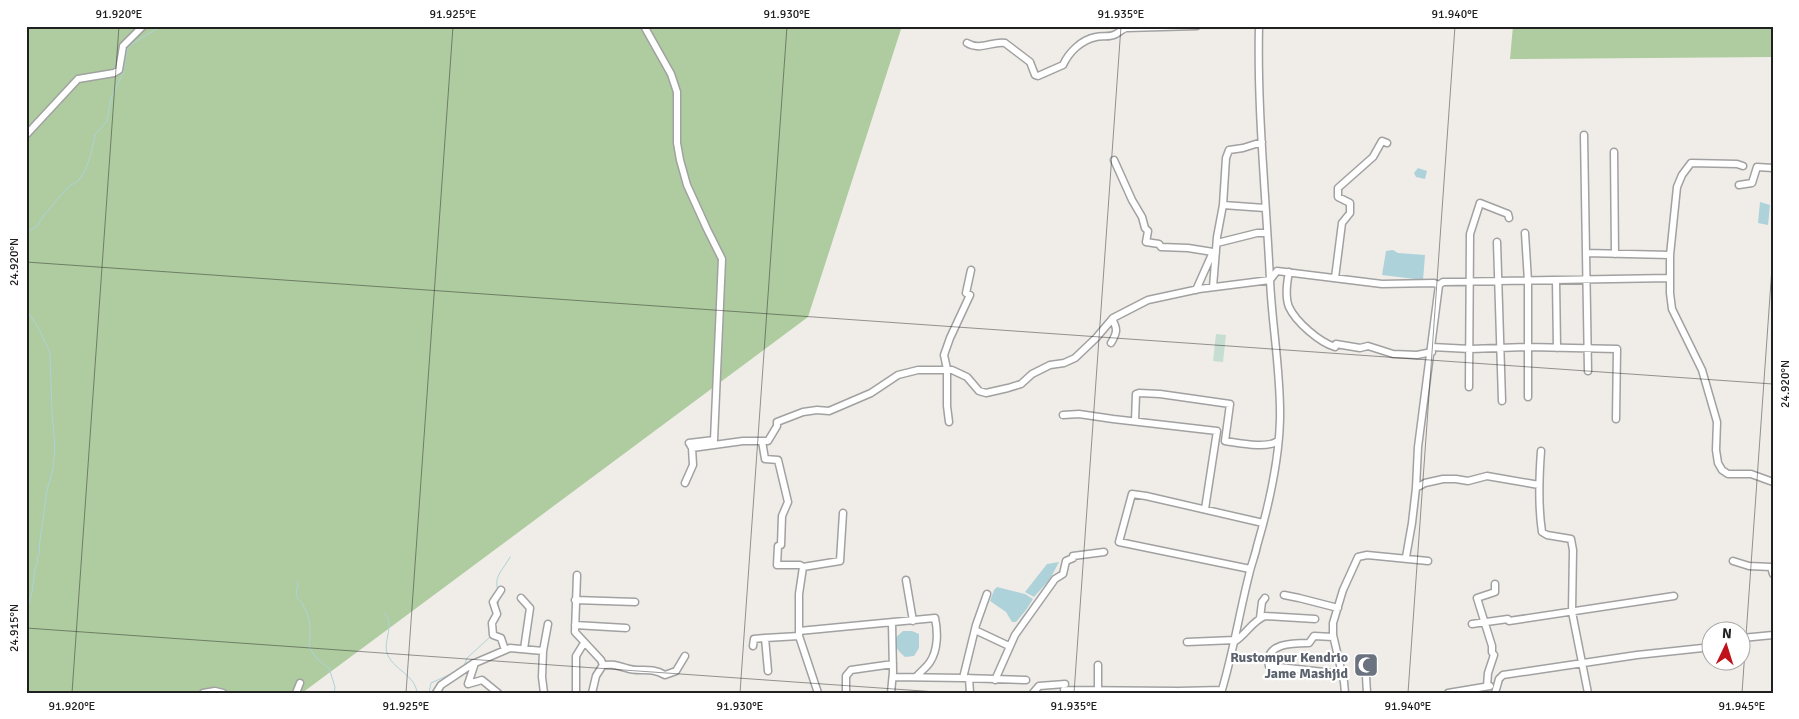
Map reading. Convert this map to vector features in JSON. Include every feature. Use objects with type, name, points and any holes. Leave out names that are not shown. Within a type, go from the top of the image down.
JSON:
[{"type":"street","points":[[26,135],[78,79],[114,73],[119,70],[123,46],[143,26]]},
{"type":"street","points":[[644,26],[671,74],[677,92],[677,143],[680,160],[687,185],[722,258],[714,440],[690,443],[693,465],[685,483]]},
{"type":"street","points":[[968,43],[981,47],[1000,42],[1005,43],[1030,62],[1035,75],[1038,76],[1063,65],[1072,50],[1096,37],[1116,34],[1126,28],[1196,26]]},
{"type":"street","points":[[1033,693],[1039,686],[1064,686],[1098,692],[1221,691],[1273,480],[1280,418],[1265,208],[1258,72],[1259,26]]},
{"type":"street","points":[[1584,135],[1588,371]]},
{"type":"street","points":[[1213,287],[1215,252],[1223,205],[1226,158],[1229,150],[1262,142]]},
{"type":"street","points":[[1335,278],[1342,223],[1350,213],[1350,203],[1338,197],[1338,188],[1373,157],[1382,142],[1387,143]]},
{"type":"street","points":[[1614,152],[1615,254]]},
{"type":"street","points":[[1114,160],[1148,231],[1146,242],[1159,244],[1161,247],[1215,252]]},
{"type":"street","points":[[1743,166],[1737,164],[1694,162],[1689,165],[1677,187],[1670,254],[1672,309],[1702,370],[1717,422],[1716,450],[1718,463],[1722,470],[1728,474],[1752,474],[1773,482]]},
{"type":"street","points":[[1739,185],[1752,183],[1757,167],[1773,168]]},
{"type":"street","points":[[1469,387],[1470,234],[1480,203],[1508,214],[1509,218]]},
{"type":"street","points":[[1223,205],[1265,208]]},
{"type":"street","points":[[1217,243],[1257,233],[1267,233]]},
{"type":"street","points":[[1525,233],[1528,281],[1528,397]]},
{"type":"street","points":[[1497,242],[1502,401]]},
{"type":"street","points":[[1196,290],[1215,252]]},
{"type":"street","points":[[1586,253],[1670,254]]},
{"type":"street","points":[[949,422],[947,370],[944,355],[970,295],[966,293],[966,286],[971,270]]},
{"type":"street","points":[[692,448],[743,441],[768,441],[777,426],[777,422],[803,412],[829,411],[843,406],[871,393],[898,375],[918,370],[947,370],[967,377],[979,391],[986,393],[1022,384],[1032,374],[1042,369],[1075,358],[1112,319],[1148,300],[1213,287],[1270,280],[1277,271],[1382,284],[1434,283],[1439,285]]},
{"type":"street","points":[[1289,272],[1287,282],[1289,306],[1298,319],[1318,340],[1335,347],[1336,344],[1360,348],[1368,346],[1393,354],[1417,356],[1432,350],[1528,347],[1617,349],[1616,419]]},
{"type":"street","points":[[1439,285],[1442,282],[1670,278]]},
{"type":"street","points":[[1556,280],[1556,348]]},
{"type":"street","points":[[1406,557],[1412,523],[1418,447],[1439,285]]},
{"type":"street","points":[[1111,344],[1117,332],[1112,319]]},
{"type":"street","points":[[1135,421],[1136,394],[1139,392],[1160,394],[1230,404],[1225,442],[1263,445],[1276,444],[1278,441]]},
{"type":"street","points":[[1063,415],[1079,414],[1217,431],[1205,509]]},
{"type":"street","points":[[762,441],[765,459],[778,460],[788,502],[782,516],[777,565],[800,565],[803,567],[840,561],[843,513]]},
{"type":"street","points":[[1541,451],[1539,485],[1540,525],[1542,532],[1547,535],[1571,539],[1573,550],[1572,612],[1588,693]]},
{"type":"street","points":[[1416,488],[1443,479],[1468,481],[1487,476],[1539,485]]},
{"type":"street","points":[[1250,569],[1119,542],[1132,494],[1263,523]]},
{"type":"street","points":[[995,680],[1009,646],[1046,590],[1055,579],[1063,574],[1066,561],[1073,558],[1073,556],[1104,552]]},
{"type":"street","points":[[1345,693],[1333,637],[1333,623],[1343,590],[1358,557],[1366,555],[1428,560]]},
{"type":"street","points":[[1733,561],[1749,566],[1771,567],[1773,574]]},
{"type":"street","points":[[803,567],[799,594],[799,633],[818,693]]},
{"type":"street","points":[[577,575],[574,632],[601,660],[603,665]]},
{"type":"street","points":[[906,580],[913,621]]},
{"type":"street","points":[[1487,686],[1488,673],[1494,655],[1477,598],[1495,592],[1494,584]]},
{"type":"street","points":[[501,590],[493,602],[496,614],[492,624],[493,635],[501,638],[505,650]]},
{"type":"street","points":[[970,693],[966,678],[975,630],[987,594]]},
{"type":"street","points":[[1284,595],[1338,608]]},
{"type":"street","points":[[1472,624],[1572,612],[1674,596]]},
{"type":"street","points":[[521,598],[530,608],[524,649]]},
{"type":"street","points":[[1260,618],[1262,602],[1266,598]]},
{"type":"street","points":[[575,600],[635,602]]},
{"type":"street","points":[[1188,642],[1234,641],[1240,638],[1260,618],[1265,616],[1315,618]]},
{"type":"street","points":[[752,646],[754,639],[935,618],[937,628],[935,650],[930,662],[916,677]]},
{"type":"street","points":[[891,693],[893,677],[892,623]]},
{"type":"street","points":[[544,693],[542,677],[543,651],[548,624]]},
{"type":"street","points":[[574,625],[626,628]]},
{"type":"street","points":[[975,630],[1009,646]]},
{"type":"street","points":[[1752,637],[1773,635]]},
{"type":"street","points":[[1333,637],[1314,636],[1309,643],[1281,645],[1268,656],[1270,666],[1342,674]]},
{"type":"street","points":[[765,638],[768,672]]},
{"type":"street","points":[[576,693],[576,656],[584,643]]},
{"type":"street","points":[[436,693],[441,685],[475,663],[510,648],[543,651]]},
{"type":"street","points":[[1448,693],[1487,686],[1496,689],[1499,678],[1503,675],[1702,648]]},
{"type":"street","points":[[603,665],[617,664],[627,669],[656,670],[665,674],[676,671],[685,656]]},
{"type":"street","points":[[475,663],[468,684],[482,680],[498,693]]},
{"type":"street","points":[[846,693],[846,676],[851,670],[893,664]]},
{"type":"street","points":[[592,693],[596,676],[603,665]]},
{"type":"street","points":[[1098,666],[1098,692]]},
{"type":"street","points":[[1367,693],[1366,676],[1369,669]]},
{"type":"street","points":[[893,677],[1026,680]]},
{"type":"street","points":[[296,693],[300,683]]},
{"type":"street","points":[[203,693],[215,691],[224,693]]},
{"type":"green space","points":[[26,26],[902,26],[808,317],[302,693],[26,693]]},
{"type":"green space","points":[[1513,26],[1773,26],[1773,57],[1510,59]]},
{"type":"green space","points":[[1216,334],[1226,335],[1223,362],[1213,361]]},
{"type":"water","points":[[1418,168],[1427,171],[1425,179],[1416,177],[1414,173]]},
{"type":"water","points":[[1760,202],[1770,205],[1768,225],[1758,223]]},
{"type":"water","points":[[1393,250],[1398,253],[1425,255],[1423,280],[1382,275],[1386,251]]},
{"type":"water","points":[[1059,562],[1050,579],[1034,597],[1025,592],[1047,564]]},
{"type":"water","points":[[997,587],[1025,594],[1033,599],[1016,622],[1012,622],[1006,612],[990,601]]},
{"type":"water","points":[[903,631],[912,631],[919,634],[919,648],[914,656],[905,657],[896,647],[894,639]]},
{"type":"waterway","points":[[26,233],[38,225],[68,187],[78,181],[85,171],[95,135],[107,121],[111,98],[123,73],[127,50],[132,44],[161,26]]},
{"type":"waterway","points":[[26,310],[40,331],[50,354],[55,447],[53,469],[47,490],[39,548],[40,554],[37,557],[38,561],[28,606],[29,616],[26,621]]},
{"type":"waterway","points":[[498,590],[498,577],[510,557]]},
{"type":"waterway","points":[[298,582],[296,596],[306,610],[309,620],[309,647],[317,659],[329,668],[335,687],[334,693]]},
{"type":"waterway","points":[[498,607],[499,598]]},
{"type":"waterway","points":[[384,613],[389,621],[387,653],[390,659],[413,681],[417,693]]},
{"type":"waterway","points":[[464,666],[467,658],[490,637]]},
{"type":"waterway","points":[[489,654],[497,650]]},
{"type":"waterway","points":[[429,693],[431,683],[453,673]]},
{"type":"place","name":"Rustompur Kendrio Jame Mashjid","points":[[1366,665]]}]
